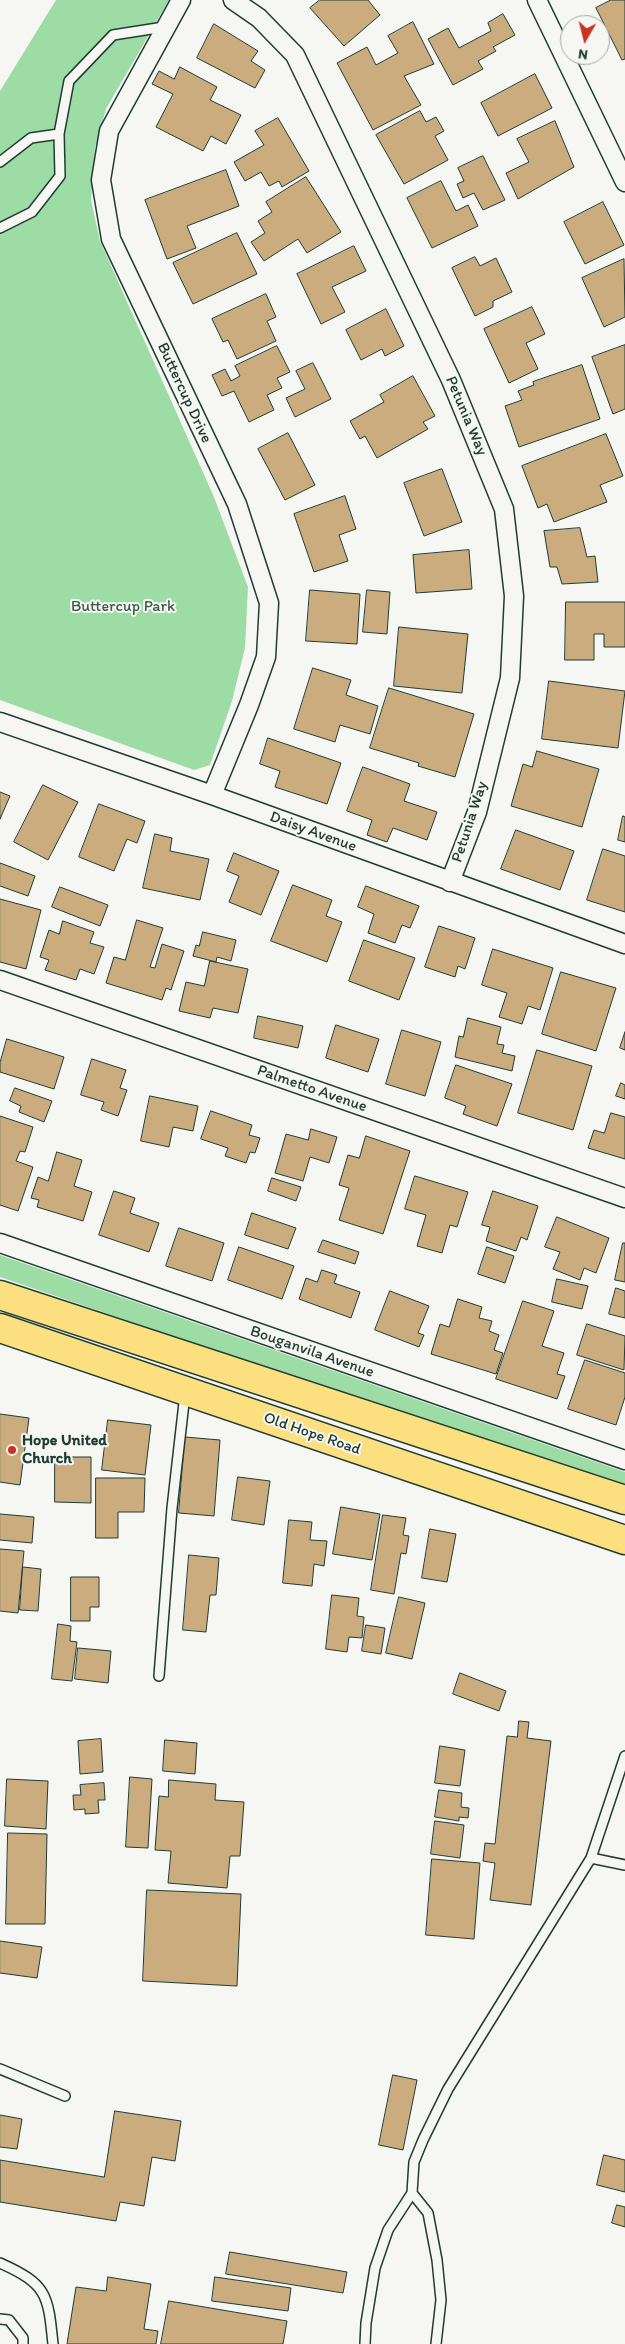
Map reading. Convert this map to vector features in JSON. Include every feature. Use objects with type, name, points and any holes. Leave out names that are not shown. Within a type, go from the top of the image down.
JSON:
[{"type":"main road","points":[[0,1295],[625,1500]]},
{"type":"main road","name":"Old Hope Road","points":[[0,1328],[625,1540]]},
{"type":"street","name":"Buttercup Drive","points":[[181,0],[164,27],[110,131],[101,180],[111,239],[237,504],[269,603],[266,657],[249,705],[212,795]]},
{"type":"street","name":"Petunia Way","points":[[233,0],[259,18],[295,55],[451,380],[504,509],[514,596],[510,678],[477,812],[450,882]]},
{"type":"street","points":[[537,0],[625,182]]},
{"type":"street","name":"Daisy Avenue","points":[[0,722],[212,795],[625,944]]},
{"type":"street","name":"Palmetto Avenue","points":[[0,980],[625,1198]]},
{"type":"street","name":"Bouganvila Avenue","points":[[0,1243],[625,1460]]},
{"type":"lane","points":[[0,228],[32,212],[60,176],[59,134],[69,81],[112,35],[164,27]]},
{"type":"lane","points":[[0,162],[31,138],[59,134]]},
{"type":"lane","points":[[159,1676],[172,1508],[186,1391]]},
{"type":"lane","points":[[365,2344],[366,2323],[375,2268],[388,2230],[412,2193],[414,2162],[448,2089],[591,1858],[625,1756]]},
{"type":"lane","points":[[591,1858],[625,1865]]},
{"type":"lane","points":[[0,2069],[65,2096]]},
{"type":"lane","points":[[412,2193],[428,2214],[437,2260],[441,2300],[436,2344]]},
{"type":"lane","points":[[0,2263],[28,2276],[43,2292],[50,2317],[52,2344]]},
{"type":"lane","points":[[0,2319],[9,2320],[23,2338],[23,2344]]},
{"type":"green space","name":"Buttercup Park","points":[[56,0],[169,0],[106,109],[95,148],[91,200],[100,241],[214,497],[248,587],[245,648],[232,701],[210,765],[194,770],[0,700],[0,91]]},
{"type":"green space","points":[[0,1255],[625,1472],[625,1485],[600,1482],[0,1277]]},
{"type":"building","points":[[320,0],[368,0],[380,15],[344,46],[310,8]]},
{"type":"building","points":[[611,0],[625,0],[625,59],[622,60],[610,36],[610,15],[600,15],[596,8]]},
{"type":"building","points":[[503,14],[515,35],[493,47],[496,51],[478,61],[483,69],[453,85],[428,39],[448,28],[459,48],[491,31],[488,23]]},
{"type":"building","points":[[413,22],[434,64],[404,76],[421,105],[373,130],[337,63],[367,47],[376,65],[398,53],[388,36]]},
{"type":"building","points":[[214,24],[258,51],[251,61],[265,70],[255,88],[197,58]]},
{"type":"building","points":[[180,67],[217,87],[210,100],[241,115],[226,144],[211,136],[203,151],[156,127],[173,94],[152,84],[159,71],[174,79]]},
{"type":"building","points":[[535,74],[552,108],[498,136],[481,103]]},
{"type":"building","points":[[420,111],[426,122],[436,117],[444,131],[435,136],[448,160],[404,184],[376,135]]},
{"type":"building","points":[[278,118],[309,171],[282,187],[279,181],[269,186],[261,172],[245,181],[234,162],[264,145],[255,131]]},
{"type":"building","points":[[555,121],[574,167],[518,199],[506,173],[529,162],[517,139]]},
{"type":"building","points":[[483,156],[505,200],[483,210],[474,193],[463,198],[457,184],[464,181],[458,168]]},
{"type":"building","points":[[226,170],[239,206],[187,226],[196,248],[167,259],[145,200]]},
{"type":"building","points":[[306,177],[341,232],[307,253],[298,239],[264,261],[251,242],[265,233],[258,221],[272,212],[266,202]]},
{"type":"building","points":[[441,181],[456,211],[468,205],[478,226],[432,248],[407,198]]},
{"type":"building","points":[[603,202],[624,245],[585,264],[564,222]]},
{"type":"building","points":[[237,233],[257,274],[193,304],[173,263]]},
{"type":"building","points":[[354,246],[366,271],[332,287],[345,312],[321,324],[297,274]]},
{"type":"building","points":[[475,257],[480,266],[496,258],[512,292],[493,301],[493,307],[475,316],[452,268]]},
{"type":"building","points":[[624,259],[625,317],[604,327],[582,278]]},
{"type":"building","points":[[266,294],[276,317],[267,321],[276,341],[237,359],[228,340],[223,342],[212,319]]},
{"type":"building","points":[[532,307],[545,334],[526,343],[538,369],[509,383],[484,329]]},
{"type":"building","points":[[386,309],[404,346],[385,356],[382,349],[361,360],[346,330]]},
{"type":"building","points":[[625,345],[625,409],[613,414],[592,357]]},
{"type":"building","points":[[277,346],[290,372],[277,378],[282,388],[267,395],[274,410],[249,422],[234,391],[222,396],[212,375],[225,369],[231,381],[240,376],[235,366]]},
{"type":"building","points":[[313,363],[331,399],[295,417],[286,398],[305,389],[296,371]]},
{"type":"building","points":[[582,365],[600,419],[519,447],[505,406],[522,400],[518,391],[534,385],[533,382]]},
{"type":"building","points":[[413,376],[435,416],[423,422],[428,429],[377,458],[365,436],[360,439],[350,421],[384,402],[380,395]]},
{"type":"building","points":[[288,433],[315,485],[285,500],[258,449]]},
{"type":"building","points":[[606,434],[623,476],[600,485],[607,502],[554,522],[547,504],[538,508],[522,466]]},
{"type":"building","points":[[442,469],[462,522],[424,536],[404,483]]},
{"type":"building","points":[[345,496],[356,529],[339,535],[348,561],[314,572],[294,514]]},
{"type":"building","points":[[580,528],[587,557],[595,556],[598,582],[562,584],[557,567],[550,567],[544,531]]},
{"type":"building","points":[[469,550],[472,589],[416,593],[413,555]]},
{"type":"building","points":[[310,590],[360,594],[357,644],[306,641]]},
{"type":"building","points":[[367,590],[390,592],[387,634],[363,632]]},
{"type":"building","points":[[566,602],[625,602],[625,647],[604,647],[604,634],[594,634],[594,660],[565,660]]},
{"type":"building","points":[[399,627],[468,634],[462,693],[394,686]]},
{"type":"building","points":[[313,668],[351,680],[346,695],[378,706],[370,734],[340,725],[335,742],[294,729]]},
{"type":"building","points":[[549,681],[625,691],[618,748],[542,739]]},
{"type":"building","points":[[389,688],[474,714],[455,777],[418,766],[419,763],[370,748]]},
{"type":"building","points":[[268,738],[341,763],[327,804],[275,787],[280,771],[260,764]]},
{"type":"building","points":[[537,751],[599,769],[582,827],[511,806],[523,764],[532,767]]},
{"type":"building","points":[[363,767],[410,784],[404,801],[437,812],[427,840],[393,828],[387,842],[367,835],[372,820],[347,811]]},
{"type":"building","points":[[43,785],[78,802],[48,860],[14,842]]},
{"type":"building","points":[[0,792],[10,796],[0,819]]},
{"type":"building","points":[[99,804],[145,821],[137,843],[127,839],[114,871],[79,857]]},
{"type":"building","points":[[623,816],[625,817],[625,842],[618,840]]},
{"type":"building","points":[[516,830],[574,851],[560,890],[501,869]]},
{"type":"building","points":[[155,834],[172,838],[170,851],[209,859],[200,900],[143,888]]},
{"type":"building","points":[[603,849],[625,856],[625,912],[587,900]]},
{"type":"building","points":[[234,853],[279,871],[261,915],[229,902],[239,876],[227,871]]},
{"type":"building","points":[[0,863],[35,876],[28,896],[0,886]]},
{"type":"building","points":[[293,885],[332,900],[326,916],[342,922],[327,962],[271,941]]},
{"type":"building","points":[[366,886],[419,906],[410,928],[402,925],[395,943],[368,933],[374,914],[358,907]]},
{"type":"building","points":[[60,887],[108,905],[100,926],[52,907]]},
{"type":"building","points":[[0,899],[41,910],[26,969],[0,962]]},
{"type":"building","points":[[137,920],[163,928],[150,967],[155,968],[162,944],[184,951],[171,990],[166,988],[162,1000],[106,983],[114,957],[125,960]]},
{"type":"building","points":[[63,921],[94,932],[90,943],[104,947],[94,974],[80,969],[76,980],[45,970],[49,960],[40,957],[49,930],[59,934]]},
{"type":"building","points":[[439,926],[475,938],[465,969],[458,966],[455,977],[425,967]]},
{"type":"building","points":[[203,932],[236,940],[231,961],[217,957],[216,962],[193,956],[196,945],[199,946]]},
{"type":"building","points":[[364,940],[415,958],[399,1000],[349,981]]},
{"type":"building","points":[[493,949],[553,968],[540,1010],[528,1006],[522,1024],[499,1017],[507,993],[482,985]]},
{"type":"building","points":[[210,961],[248,969],[238,1013],[213,1008],[210,1018],[179,1011],[186,982],[204,986]]},
{"type":"building","points":[[561,972],[616,988],[596,1051],[542,1034]]},
{"type":"building","points":[[258,1016],[303,1026],[298,1048],[254,1038]]},
{"type":"building","points":[[468,1018],[501,1027],[497,1044],[504,1045],[502,1053],[515,1056],[512,1071],[455,1057],[459,1036],[463,1037]]},
{"type":"building","points":[[336,1025],[379,1039],[368,1072],[326,1058]]},
{"type":"building","points":[[402,1030],[441,1042],[425,1096],[386,1084]]},
{"type":"building","points":[[625,1032],[625,1050],[620,1048]]},
{"type":"building","points":[[7,1039],[64,1057],[54,1089],[0,1072],[0,1063]]},
{"type":"building","points":[[537,1050],[592,1066],[573,1130],[518,1113]]},
{"type":"building","points":[[92,1059],[126,1070],[120,1088],[127,1090],[118,1116],[101,1110],[104,1102],[81,1095]]},
{"type":"building","points":[[456,1065],[512,1084],[497,1126],[463,1114],[466,1106],[445,1098]]},
{"type":"building","points":[[621,1083],[625,1085],[625,1099],[616,1096]]},
{"type":"building","points":[[15,1088],[52,1101],[44,1122],[19,1112],[21,1106],[10,1101]]},
{"type":"building","points":[[150,1096],[198,1106],[193,1131],[173,1127],[169,1147],[141,1141]]},
{"type":"building","points":[[211,1111],[252,1125],[249,1135],[260,1138],[255,1153],[250,1152],[246,1163],[225,1156],[228,1148],[201,1139]]},
{"type":"building","points":[[611,1113],[625,1117],[625,1159],[588,1148],[594,1130],[604,1133]]},
{"type":"building","points":[[0,1116],[33,1127],[25,1152],[20,1151],[16,1161],[33,1167],[18,1211],[0,1205]]},
{"type":"building","points":[[311,1129],[337,1137],[329,1163],[310,1157],[303,1181],[275,1173],[286,1134],[308,1140]]},
{"type":"building","points":[[366,1136],[410,1151],[383,1234],[339,1220],[349,1188],[339,1185],[348,1155],[359,1158]]},
{"type":"building","points":[[57,1152],[82,1160],[74,1186],[92,1192],[83,1221],[37,1207],[39,1200],[31,1198],[38,1177],[48,1181]]},
{"type":"building","points":[[415,1176],[468,1192],[457,1227],[450,1225],[442,1253],[417,1246],[426,1215],[405,1209]]},
{"type":"building","points":[[272,1178],[301,1187],[296,1201],[268,1191]]},
{"type":"building","points":[[114,1191],[135,1198],[130,1213],[159,1223],[149,1252],[99,1235]]},
{"type":"building","points":[[493,1191],[538,1206],[527,1240],[521,1237],[516,1251],[486,1241],[490,1227],[482,1225]]},
{"type":"building","points":[[252,1213],[296,1228],[288,1249],[245,1235]]},
{"type":"building","points":[[557,1217],[609,1238],[596,1273],[584,1268],[580,1280],[553,1269],[560,1252],[545,1247]]},
{"type":"building","points":[[179,1228],[224,1243],[212,1281],[166,1266]]},
{"type":"building","points":[[323,1240],[359,1252],[355,1264],[318,1252]]},
{"type":"building","points":[[623,1243],[625,1243],[625,1282],[615,1280]]},
{"type":"building","points":[[239,1247],[294,1266],[282,1299],[228,1280]]},
{"type":"building","points":[[487,1247],[514,1256],[505,1283],[478,1274]]},
{"type":"building","points":[[322,1270],[337,1275],[334,1283],[360,1292],[351,1318],[299,1299],[306,1278],[317,1282]]},
{"type":"building","points":[[557,1279],[588,1286],[582,1309],[552,1302]]},
{"type":"building","points":[[616,1288],[625,1291],[625,1318],[609,1314]]},
{"type":"building","points":[[390,1291],[429,1306],[418,1333],[424,1335],[419,1347],[375,1330]]},
{"type":"building","points":[[458,1299],[482,1307],[479,1318],[492,1321],[489,1331],[499,1335],[494,1350],[503,1353],[496,1374],[431,1354],[440,1324],[449,1327]]},
{"type":"building","points":[[523,1301],[554,1311],[542,1346],[564,1353],[557,1374],[565,1376],[557,1399],[496,1379]]},
{"type":"building","points":[[587,1324],[625,1336],[624,1370],[577,1355]]},
{"type":"building","points":[[585,1360],[625,1373],[625,1397],[616,1425],[568,1409]]},
{"type":"building","name":"Hope United Church","points":[[0,1414],[29,1418],[20,1485],[0,1482]]},
{"type":"building","points":[[108,1420],[151,1425],[145,1475],[102,1470]]},
{"type":"building","points":[[185,1437],[220,1440],[214,1516],[179,1513]]},
{"type":"building","points":[[55,1457],[91,1457],[91,1503],[55,1502]]},
{"type":"building","points":[[238,1477],[270,1481],[264,1525],[232,1520]]},
{"type":"building","points":[[96,1478],[145,1478],[144,1512],[118,1512],[118,1538],[96,1538]]},
{"type":"building","points":[[341,1507],[380,1514],[372,1560],[333,1554]]},
{"type":"building","points":[[0,1514],[34,1517],[32,1543],[0,1540]]},
{"type":"building","points":[[383,1515],[406,1518],[403,1535],[409,1536],[406,1554],[401,1553],[394,1594],[371,1590]]},
{"type":"building","points":[[289,1520],[312,1522],[310,1540],[327,1541],[324,1566],[314,1564],[312,1586],[283,1583]]},
{"type":"building","points":[[430,1529],[456,1534],[447,1582],[422,1578]]},
{"type":"building","points":[[0,1549],[24,1551],[18,1613],[0,1611]]},
{"type":"building","points":[[189,1555],[219,1558],[216,1595],[210,1595],[206,1632],[183,1630]]},
{"type":"building","points":[[23,1567],[41,1569],[38,1611],[20,1610]]},
{"type":"building","points":[[71,1577],[99,1577],[99,1607],[90,1607],[90,1621],[71,1621]]},
{"type":"building","points":[[332,1595],[359,1598],[357,1616],[364,1617],[362,1638],[349,1637],[347,1652],[326,1649]]},
{"type":"building","points":[[399,1597],[425,1603],[412,1659],[386,1653]]},
{"type":"building","points":[[58,1624],[71,1626],[70,1641],[77,1642],[72,1681],[52,1679]]},
{"type":"building","points":[[366,1625],[385,1628],[381,1654],[362,1651]]},
{"type":"building","points":[[78,1648],[111,1651],[108,1683],[75,1679]]},
{"type":"building","points":[[460,1673],[506,1691],[499,1711],[453,1694]]},
{"type":"building","points":[[519,1721],[529,1722],[527,1738],[551,1741],[531,1905],[490,1900],[495,1863],[483,1861],[485,1843],[495,1844],[507,1736],[517,1737]]},
{"type":"building","points":[[101,1739],[103,1772],[80,1774],[78,1741]]},
{"type":"building","points":[[165,1740],[197,1743],[195,1774],[163,1771]]},
{"type":"building","points":[[440,1746],[465,1750],[460,1786],[435,1783]]},
{"type":"building","points":[[130,1777],[152,1779],[148,1848],[126,1847]]},
{"type":"building","points":[[7,1779],[48,1781],[46,1829],[5,1826]]},
{"type":"building","points":[[169,1780],[216,1784],[215,1800],[244,1802],[240,1856],[230,1856],[227,1888],[168,1883],[171,1851],[155,1850],[159,1796],[168,1797]]},
{"type":"building","points":[[104,1783],[105,1800],[98,1800],[99,1813],[85,1814],[85,1809],[74,1810],[73,1795],[81,1795],[80,1785]]},
{"type":"building","points":[[439,1790],[462,1793],[461,1807],[469,1808],[468,1818],[459,1817],[459,1821],[435,1817]]},
{"type":"building","points":[[435,1821],[464,1825],[460,1858],[431,1854]]},
{"type":"building","points":[[8,1833],[47,1834],[45,1924],[6,1924]]},
{"type":"building","points":[[432,1859],[480,1863],[474,1939],[426,1935]]},
{"type":"building","points":[[147,1890],[241,1894],[237,1986],[143,1981]]},
{"type":"building","points":[[0,1941],[42,1947],[37,1978],[0,1973]]},
{"type":"building","points":[[393,2075],[417,2080],[403,2150],[379,2145]]},
{"type":"building","points":[[115,2111],[181,2121],[175,2161],[152,2157],[144,2206],[120,2202],[116,2221],[0,2202],[0,2160],[104,2177]]},
{"type":"building","points":[[0,2115],[22,2119],[17,2149],[0,2147]]},
{"type":"building","points":[[604,2155],[625,2160],[625,2192],[597,2185]]},
{"type":"building","points":[[617,2205],[625,2207],[625,2227],[612,2223]]},
{"type":"building","points":[[230,2252],[347,2272],[343,2293],[226,2274]]},
{"type":"building","points":[[108,2277],[151,2284],[144,2329],[158,2331],[156,2344],[67,2344],[76,2287],[106,2291]]},
{"type":"building","points":[[215,2277],[291,2288],[288,2311],[212,2301]]},
{"type":"building","points":[[169,2301],[287,2321],[283,2344],[161,2344]]},
{"type":"place","name":"Hope United Church","points":[[12,1450]]}]
